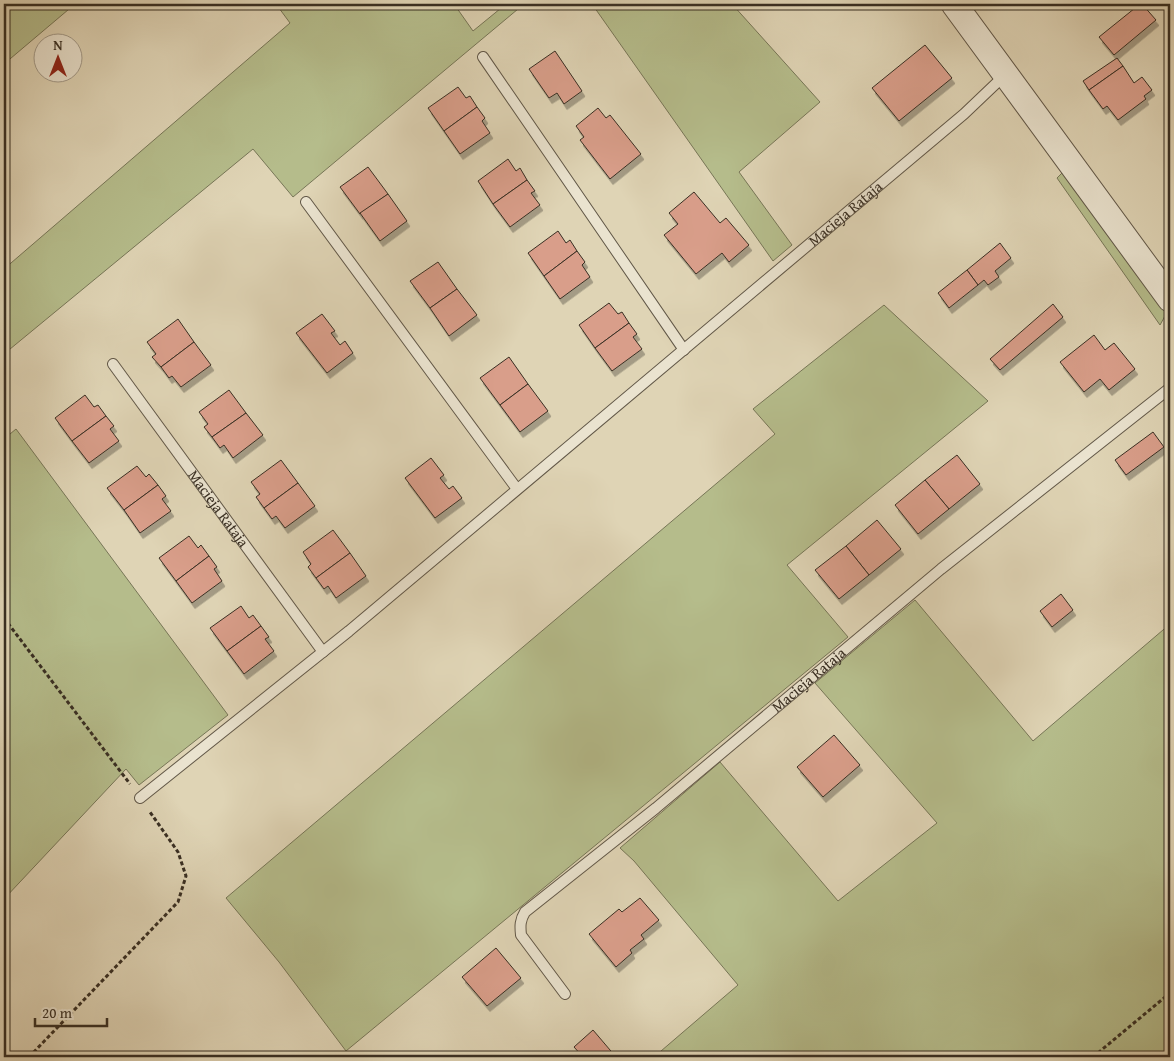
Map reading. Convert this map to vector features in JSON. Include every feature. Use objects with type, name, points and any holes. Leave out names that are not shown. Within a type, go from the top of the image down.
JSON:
[{"type":"street","points":[[954,4],[1170,299]]},
{"type":"lane","points":[[483,57],[684,350]]},
{"type":"lane","name":"Macieja Rataja","points":[[140,798],[323,652],[517,490],[964,114],[1006,74]]},
{"type":"lane","points":[[306,202],[517,490]]},
{"type":"lane","name":"Macieja Rataja","points":[[113,364],[323,652]]},
{"type":"lane","name":"Macieja Rataja","points":[[564,994],[521,935],[521,918],[525,912],[656,808],[942,569],[1170,388]]},
{"type":"path","points":[[4,618],[140,798],[178,852],[186,876],[178,902],[29,1057]]},
{"type":"path","points":[[1094,1057],[1170,993]]},
{"type":"green space","points":[[4,4],[75,4],[42,32],[32,32],[32,40],[4,64]]},
{"type":"green space","points":[[276,4],[454,4],[473,31],[506,4],[524,4],[293,197],[253,149],[4,354],[4,269],[290,23]]},
{"type":"green space","points":[[592,4],[732,4],[820,102],[739,172],[792,245],[773,261]]},
{"type":"green space","points":[[1064,171],[1165,310],[1165,316],[1160,325],[1057,178]]},
{"type":"green space","points":[[884,305],[988,401],[787,565],[848,637],[346,1051],[279,962],[226,898],[775,434],[753,409]]},
{"type":"green space","points":[[16,429],[228,715],[139,785],[126,769],[4,899],[4,439]]},
{"type":"green space","points":[[915,600],[1033,741],[1170,624],[1170,1057],[654,1057],[738,985],[634,861],[620,848],[720,762],[838,901],[937,823],[815,683]]},
{"type":"building","points":[[1140,4],[1156,20],[1114,55],[1099,37]]},
{"type":"building","points":[[925,45],[952,78],[899,121],[872,88]]},
{"type":"building","points":[[555,51],[582,91],[564,104],[557,93],[549,98],[529,69]]},
{"type":"building","points":[[1117,58],[1123,66],[1089,90],[1083,81]]},
{"type":"building","points":[[1123,66],[1134,83],[1142,77],[1152,90],[1144,96],[1146,99],[1118,120],[1107,106],[1103,109],[1089,90]]},
{"type":"building","points":[[458,87],[466,98],[470,96],[477,107],[444,131],[428,108]]},
{"type":"building","points":[[477,107],[485,118],[482,121],[490,133],[460,154],[444,131]]},
{"type":"building","points":[[598,108],[606,118],[610,115],[641,154],[610,179],[580,140],[584,137],[576,126]]},
{"type":"building","points":[[508,159],[516,171],[520,168],[527,180],[493,204],[478,181]]},
{"type":"building","points":[[368,167],[388,194],[360,214],[340,187]]},
{"type":"building","points":[[527,180],[535,191],[531,193],[540,205],[510,227],[493,204]]},
{"type":"building","points":[[694,192],[720,223],[726,218],[749,245],[729,262],[722,253],[696,274],[664,235],[678,224],[669,213]]},
{"type":"building","points":[[388,194],[407,221],[380,241],[360,213]]},
{"type":"building","points":[[558,231],[566,243],[570,240],[577,251],[544,276],[528,253]]},
{"type":"building","points":[[1000,243],[1011,258],[995,271],[999,277],[988,285],[984,280],[978,285],[967,270]]},
{"type":"building","points":[[577,251],[585,262],[582,265],[590,277],[560,299],[544,276]]},
{"type":"building","points":[[438,262],[457,289],[430,308],[410,281]]},
{"type":"building","points":[[967,270],[978,285],[949,308],[938,293]]},
{"type":"building","points":[[457,289],[477,315],[449,336],[430,308]]},
{"type":"building","points":[[609,303],[618,314],[622,312],[629,323],[595,348],[579,325]]},
{"type":"building","points":[[1053,304],[1063,317],[1000,370],[990,359]]},
{"type":"building","points":[[322,314],[335,331],[331,333],[340,345],[345,341],[353,353],[327,373],[296,333]]},
{"type":"building","points":[[178,319],[194,342],[161,367],[152,357],[156,354],[147,342]]},
{"type":"building","points":[[629,323],[637,334],[633,337],[642,349],[612,371],[595,348]]},
{"type":"building","points":[[1094,335],[1105,350],[1114,343],[1135,369],[1109,390],[1100,379],[1084,392],[1060,362]]},
{"type":"building","points":[[194,342],[211,365],[181,387],[172,376],[169,378],[161,367]]},
{"type":"building","points":[[509,357],[528,384],[500,405],[480,378]]},
{"type":"building","points":[[528,384],[548,411],[520,432],[500,405]]},
{"type":"building","points":[[229,390],[246,413],[212,437],[204,427],[208,424],[199,412]]},
{"type":"building","points":[[85,395],[94,407],[98,405],[106,416],[72,441],[55,418]]},
{"type":"building","points":[[246,413],[263,435],[233,458],[224,445],[220,448],[212,437]]},
{"type":"building","points":[[106,416],[114,426],[110,429],[119,441],[89,463],[72,441]]},
{"type":"building","points":[[1153,432],[1164,447],[1126,475],[1115,460]]},
{"type":"building","points":[[957,455],[980,484],[949,509],[925,480]]},
{"type":"building","points":[[431,458],[444,475],[440,478],[449,489],[453,486],[462,498],[435,518],[405,478]]},
{"type":"building","points":[[281,460],[298,483],[264,508],[256,497],[260,494],[251,482]]},
{"type":"building","points":[[137,466],[146,477],[149,474],[158,485],[124,510],[107,488]]},
{"type":"building","points":[[925,480],[949,509],[918,534],[895,505]]},
{"type":"building","points":[[298,483],[315,506],[285,528],[276,516],[272,519],[264,508]]},
{"type":"building","points":[[158,485],[166,496],[162,499],[171,511],[140,533],[124,510]]},
{"type":"building","points":[[877,520],[901,549],[869,575],[846,546]]},
{"type":"building","points":[[333,530],[350,553],[316,578],[308,567],[311,564],[303,552]]},
{"type":"building","points":[[189,536],[198,548],[201,545],[209,556],[176,581],[159,558]]},
{"type":"building","points":[[846,546],[869,575],[839,599],[815,570]]},
{"type":"building","points":[[350,553],[366,576],[336,598],[328,586],[324,589],[316,578]]},
{"type":"building","points":[[209,556],[217,567],[214,569],[222,581],[192,603],[176,581]]},
{"type":"building","points":[[1061,594],[1073,610],[1052,627],[1040,611]]},
{"type":"building","points":[[241,606],[249,618],[253,615],[261,626],[227,651],[210,628]]},
{"type":"building","points":[[261,626],[269,637],[265,639],[274,651],[244,674],[227,651]]},
{"type":"building","points":[[834,735],[860,765],[823,797],[797,767]]},
{"type":"building","points":[[640,898],[659,920],[641,935],[644,939],[630,950],[632,953],[616,967],[589,934],[619,909],[622,912]]},
{"type":"building","points":[[496,948],[521,978],[487,1006],[462,977]]},
{"type":"building","points":[[593,1030],[616,1057],[583,1057],[574,1047]]}]
